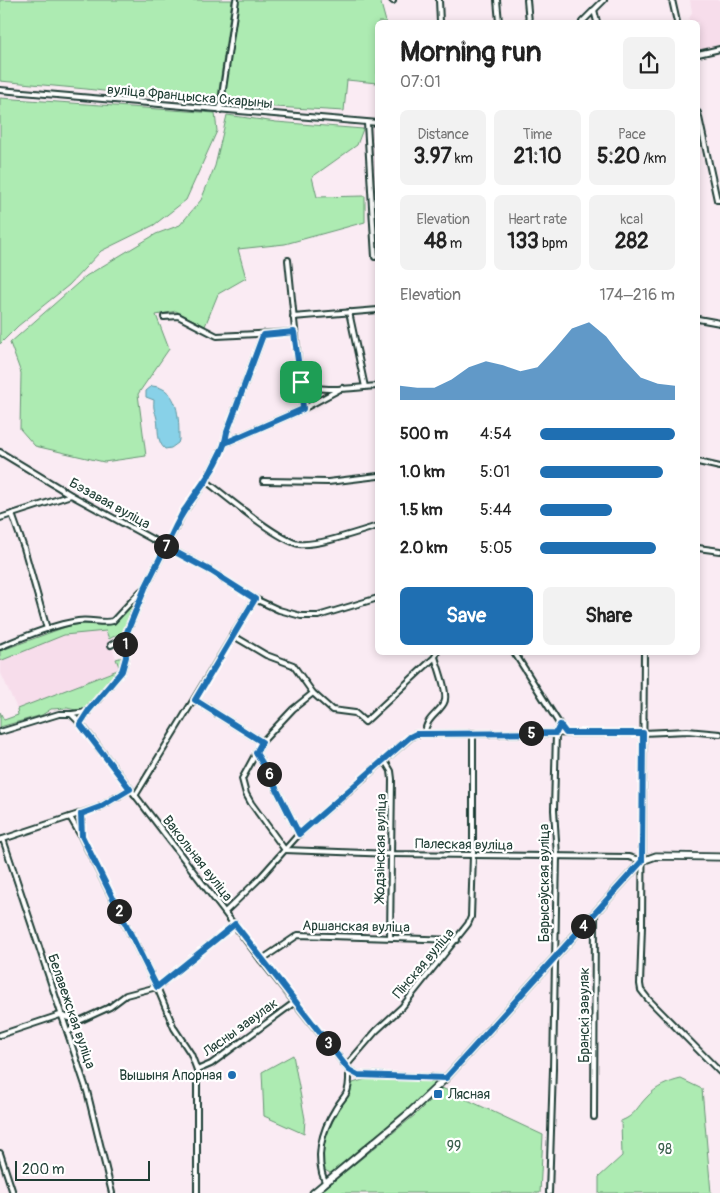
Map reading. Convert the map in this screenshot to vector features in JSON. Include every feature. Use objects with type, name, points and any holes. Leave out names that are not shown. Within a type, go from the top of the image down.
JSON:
[{"type":"main road","points":[[313,1193],[410,1113],[446,1078],[642,861],[656,856],[720,857]]},
{"type":"street","points":[[220,110],[236,0]]},
{"type":"street","points":[[439,0],[440,20]]},
{"type":"street","points":[[497,0],[499,20]]},
{"type":"street","points":[[527,0],[529,20]]},
{"type":"street","points":[[596,0],[599,5]]},
{"type":"street","points":[[584,20],[604,0]]},
{"type":"street","points":[[672,0],[677,20]]},
{"type":"street","points":[[594,10],[596,20]]},
{"type":"street","points":[[700,54],[720,49]]},
{"type":"street","name":"вуліца Францыска Скарыны","points":[[0,90],[375,123]]},
{"type":"street","points":[[367,122],[375,257]]},
{"type":"street","points":[[700,122],[717,200],[720,200]]},
{"type":"street","points":[[288,260],[303,409]]},
{"type":"street","points":[[293,317],[375,310]]},
{"type":"street","points":[[349,312],[365,387]]},
{"type":"street","points":[[164,317],[178,316],[217,336],[294,332]]},
{"type":"street","points":[[700,319],[720,322]]},
{"type":"street","points":[[80,724],[89,710],[122,671],[126,657],[125,637],[145,588],[183,512],[206,481],[225,443],[227,432],[263,335]]},
{"type":"street","points":[[301,382],[310,388],[375,386]]},
{"type":"street","points":[[225,443],[303,409],[342,388]]},
{"type":"street","name":"Бэзавая вуліца","points":[[0,452],[71,495],[211,571],[255,599],[279,610],[301,616],[318,616],[375,599]]},
{"type":"street","points":[[700,462],[720,467]]},
{"type":"street","points":[[263,481],[328,482],[375,476]]},
{"type":"street","points":[[206,481],[248,513],[287,539],[298,544],[320,541],[375,527]]},
{"type":"street","points":[[0,518],[71,495]]},
{"type":"street","points":[[12,514],[24,548],[47,630]]},
{"type":"street","points":[[700,548],[720,551]]},
{"type":"street","points":[[0,647],[47,630],[84,620],[108,622],[113,620],[145,588]]},
{"type":"street","points":[[135,796],[255,599]]},
{"type":"street","points":[[232,635],[266,655],[293,665],[313,693],[332,710],[354,713],[365,722],[436,655],[446,696],[444,703],[429,719],[425,733]]},
{"type":"street","points":[[111,645],[125,637]]},
{"type":"street","points":[[516,655],[566,733]]},
{"type":"street","points":[[644,655],[641,990],[720,1072]]},
{"type":"street","points":[[285,850],[246,794],[242,779],[262,742],[293,708],[313,693]]},
{"type":"street","points":[[195,700],[262,742]]},
{"type":"street","points":[[0,732],[58,714],[84,713],[89,710]]},
{"type":"street","name":"Вакольная вуліца","points":[[71,714],[226,911],[261,960],[349,1070]]},
{"type":"street","name":"Барысаўская вуліца","points":[[549,1193],[557,856],[554,810],[556,733],[560,725]]},
{"type":"street","points":[[226,911],[299,834],[385,761],[410,737],[425,733],[643,733],[687,731],[720,734]]},
{"type":"street","name":"Пінская вуліца","points":[[346,1066],[376,1031],[402,1007],[466,929],[471,917],[473,733]]},
{"type":"street","points":[[256,753],[268,772],[299,834]]},
{"type":"street","name":"Жодзінская вуліца","points":[[385,761],[391,771],[392,779],[390,937]]},
{"type":"street","points":[[2,839],[100,807],[130,789]]},
{"type":"street","points":[[81,814],[82,836]]},
{"type":"street","points":[[70,817],[82,836],[157,987],[174,1028],[192,1054],[197,1070],[197,1193]]},
{"type":"street","name":"Белавежская вуліца","points":[[2,839],[87,1091],[112,1193]]},
{"type":"street","name":"Палеская вуліца","points":[[285,850],[392,854],[629,857],[642,861]]},
{"type":"street","name":"Бранскі завулак","points":[[594,1117],[595,913]]},
{"type":"street","points":[[68,1033],[79,1021],[110,1007],[126,996],[157,987],[235,924]]},
{"type":"street","name":"Аршанская вуліца","points":[[261,960],[298,935],[457,940]]},
{"type":"street","name":"Лясны завулак","points":[[197,1070],[211,1064],[295,1002]]},
{"type":"street","points":[[0,1035],[60,1015],[79,1021]]},
{"type":"street","points":[[325,1182],[319,1161],[322,1137],[333,1113],[346,1094],[349,1070],[358,1075],[446,1078]]},
{"type":"street","points":[[0,1154],[13,1193]]},
{"type":"shaded area","points":[[690,0],[720,0],[720,46],[700,50],[700,20],[689,20],[692,12]]},
{"type":"shaded area","points":[[70,630],[106,632],[120,669],[17,709],[0,671],[0,656]]},
{"type":"green space","points":[[0,0],[232,0],[217,104],[0,81]]},
{"type":"green space","points":[[239,0],[380,0],[385,20],[375,20],[375,83],[347,80],[344,111],[223,104]]},
{"type":"green space","points":[[0,98],[215,113],[217,131],[186,200],[154,225],[101,251],[69,285],[18,326],[0,344]]},
{"type":"green space","points":[[227,115],[276,122],[363,129],[357,145],[312,177],[317,197],[365,196],[365,222],[285,244],[238,249],[246,278],[218,294],[205,326],[176,311],[156,315],[169,349],[138,394],[146,456],[104,462],[35,446],[20,429],[21,373],[10,343],[86,276],[156,234],[180,225],[201,200],[215,166]]},
{"type":"green space","points":[[135,602],[124,631],[109,639],[106,631],[64,635],[0,661],[0,651],[68,626],[82,624],[105,625],[116,622]]},
{"type":"green space","points":[[123,657],[120,669],[116,659]]},
{"type":"green space","points":[[120,669],[84,712],[67,708],[51,709],[42,715],[0,727],[0,712],[4,720],[18,715],[17,709]]},
{"type":"green space","points":[[293,1055],[305,1119],[304,1134],[264,1116],[262,1072]]},
{"type":"green space","points":[[369,1078],[418,1079],[435,1083],[424,1097],[361,1147],[332,1174],[321,1168],[327,1134],[353,1083]]},
{"type":"green space","name":"98","points":[[681,1079],[702,1089],[711,1193],[599,1193],[599,1177],[622,1156],[621,1121],[633,1114],[654,1090],[667,1083]]},
{"type":"green space","name":"99","points":[[442,1088],[543,1135],[540,1193],[319,1193],[415,1115]]},
{"type":"water","points":[[152,386],[168,392],[176,406],[179,440],[171,448],[165,449],[160,442],[154,400],[146,397],[146,391]]},
{"type":"place","name":"Вышыня Апорная","points":[[232,1075]]},
{"type":"place","name":"Лясная","points":[[438,1094]]},
{"type":"route","points":[[301,382],[294,332],[263,335],[227,432],[225,443],[206,481],[183,512],[166,547],[211,571],[255,599],[195,700],[262,742],[256,753],[268,772],[299,834],[385,761],[410,737],[416,734],[556,733],[560,725],[566,733],[643,733],[642,861],[446,1078],[358,1075],[349,1070],[261,960],[235,924],[157,987],[82,836],[81,814],[100,807],[130,789],[80,724],[89,710],[122,671],[126,657],[125,637],[128,625],[146,584],[183,512],[206,481],[225,443],[303,409],[301,382]]}]
